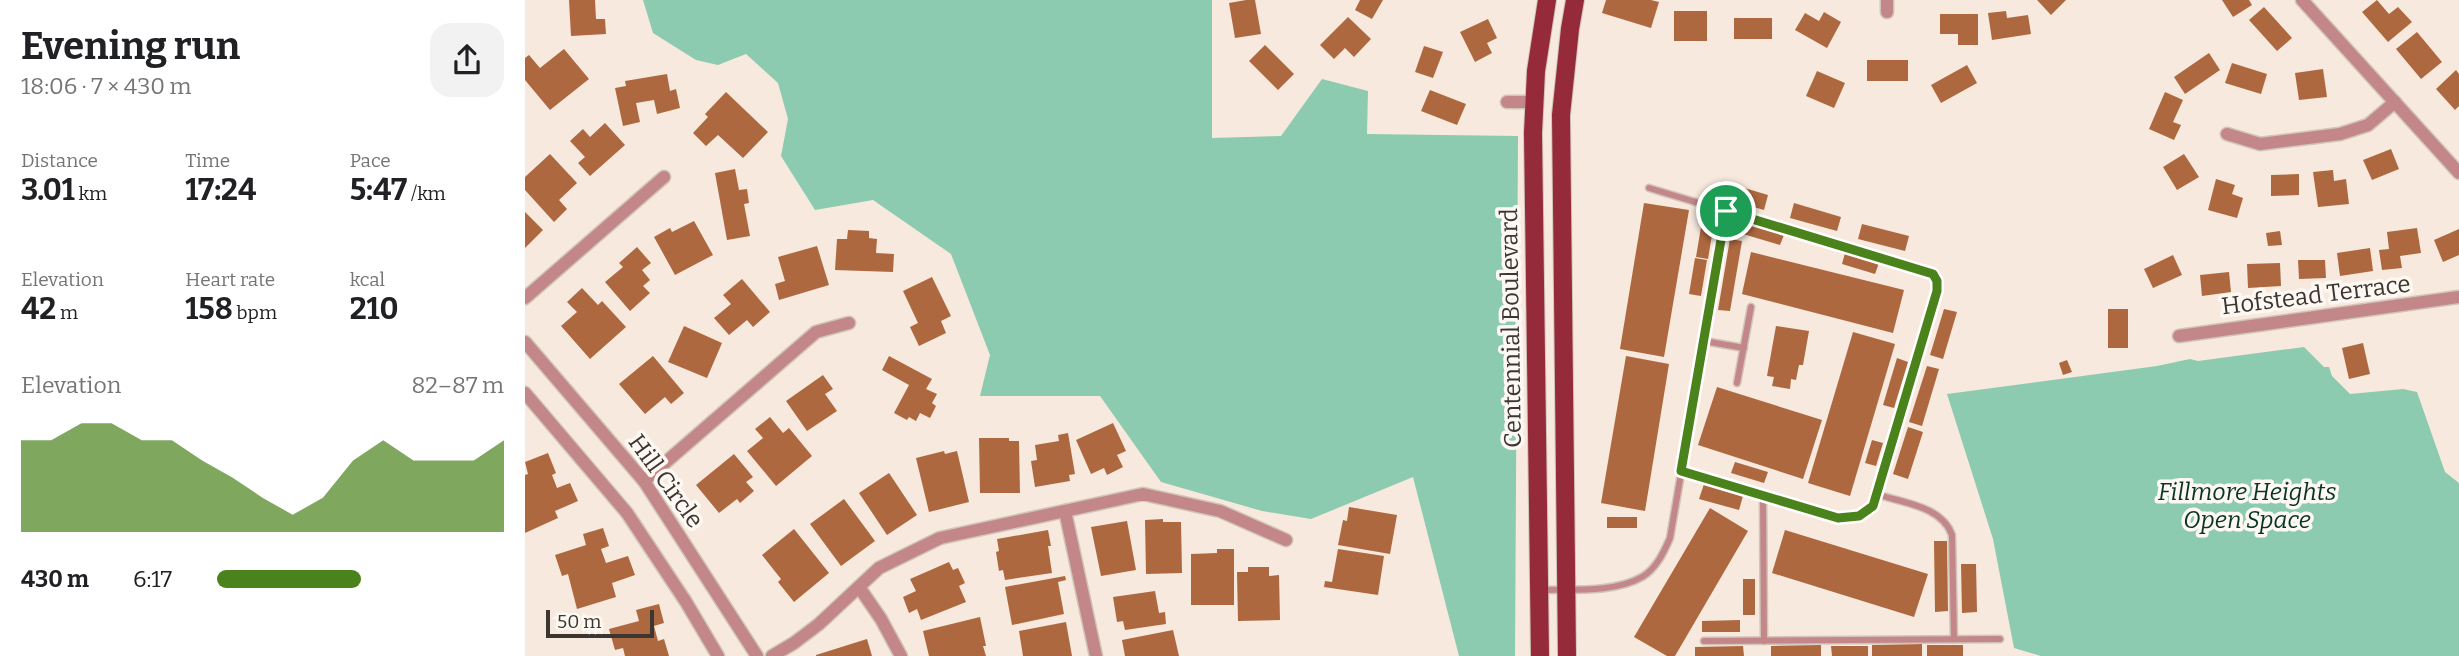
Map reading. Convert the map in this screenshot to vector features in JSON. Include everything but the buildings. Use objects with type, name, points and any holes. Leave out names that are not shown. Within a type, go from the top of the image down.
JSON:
[{"type":"main road","name":"Centennial Boulevard","points":[[1539,656],[1533,102],[1547,0]]},
{"type":"main road","points":[[1567,656],[1561,115],[1575,0]]},
{"type":"street","points":[[2302,0],[2459,173]]},
{"type":"street","points":[[1507,102],[1533,102]]},
{"type":"street","points":[[2227,134],[2260,144],[2340,134],[2368,125],[2395,102]]},
{"type":"street","points":[[525,298],[664,177]]},
{"type":"street","name":"Hofstead Terrace","points":[[2179,336],[2459,297]]},
{"type":"street","points":[[645,481],[816,332],[849,323]]},
{"type":"street","name":"Hill Circle","points":[[525,342],[645,481],[757,656]]},
{"type":"street","name":"Hill Circle","points":[[525,393],[627,513],[718,656]]},
{"type":"street","points":[[772,656],[795,643],[819,624],[879,568],[940,538],[1143,494],[1220,510],[1286,540]]},
{"type":"street","points":[[1065,510],[1096,656]]},
{"type":"street","points":[[859,587],[881,619],[901,656]]},
{"type":"lane","points":[[1649,188],[1933,274],[1937,281],[1937,291],[1873,506],[1865,512],[1849,519],[1838,518],[1681,471]]},
{"type":"lane","points":[[1539,590],[1567,590],[1627,583],[1643,576],[1663,554],[1670,538],[1726,211]]},
{"type":"lane","points":[[1738,383],[1751,307]]},
{"type":"lane","points":[[1704,341],[1744,348]]},
{"type":"lane","points":[[1876,494],[1939,515],[1948,523],[1952,535],[1954,639]]},
{"type":"lane","points":[[1763,496],[1763,641]]},
{"type":"lane","points":[[1704,641],[2000,639]]},
{"type":"green space","points":[[643,0],[1212,0],[1212,138],[1281,136],[1322,79],[1368,91],[1367,134],[1518,136],[1515,656],[1459,656],[1413,477],[1311,519],[1262,511],[1161,482],[1100,396],[980,396],[990,355],[951,254],[873,200],[815,210],[781,156],[788,119],[778,83],[746,54],[718,65],[696,60],[653,33]]},
{"type":"green space","name":"Fillmore Heights Open Space","points":[[2304,347],[2324,367],[2329,367],[2332,376],[2350,394],[2403,389],[2417,392],[2445,472],[2459,483],[2459,656],[2041,656],[2014,648],[1993,539],[1947,394],[2157,366],[2190,359],[2198,361]]},
{"type":"route","points":[[1726,211],[1933,274],[1937,281],[1937,291],[1873,506],[1859,516],[1838,518],[1681,471],[1726,211]]}]
